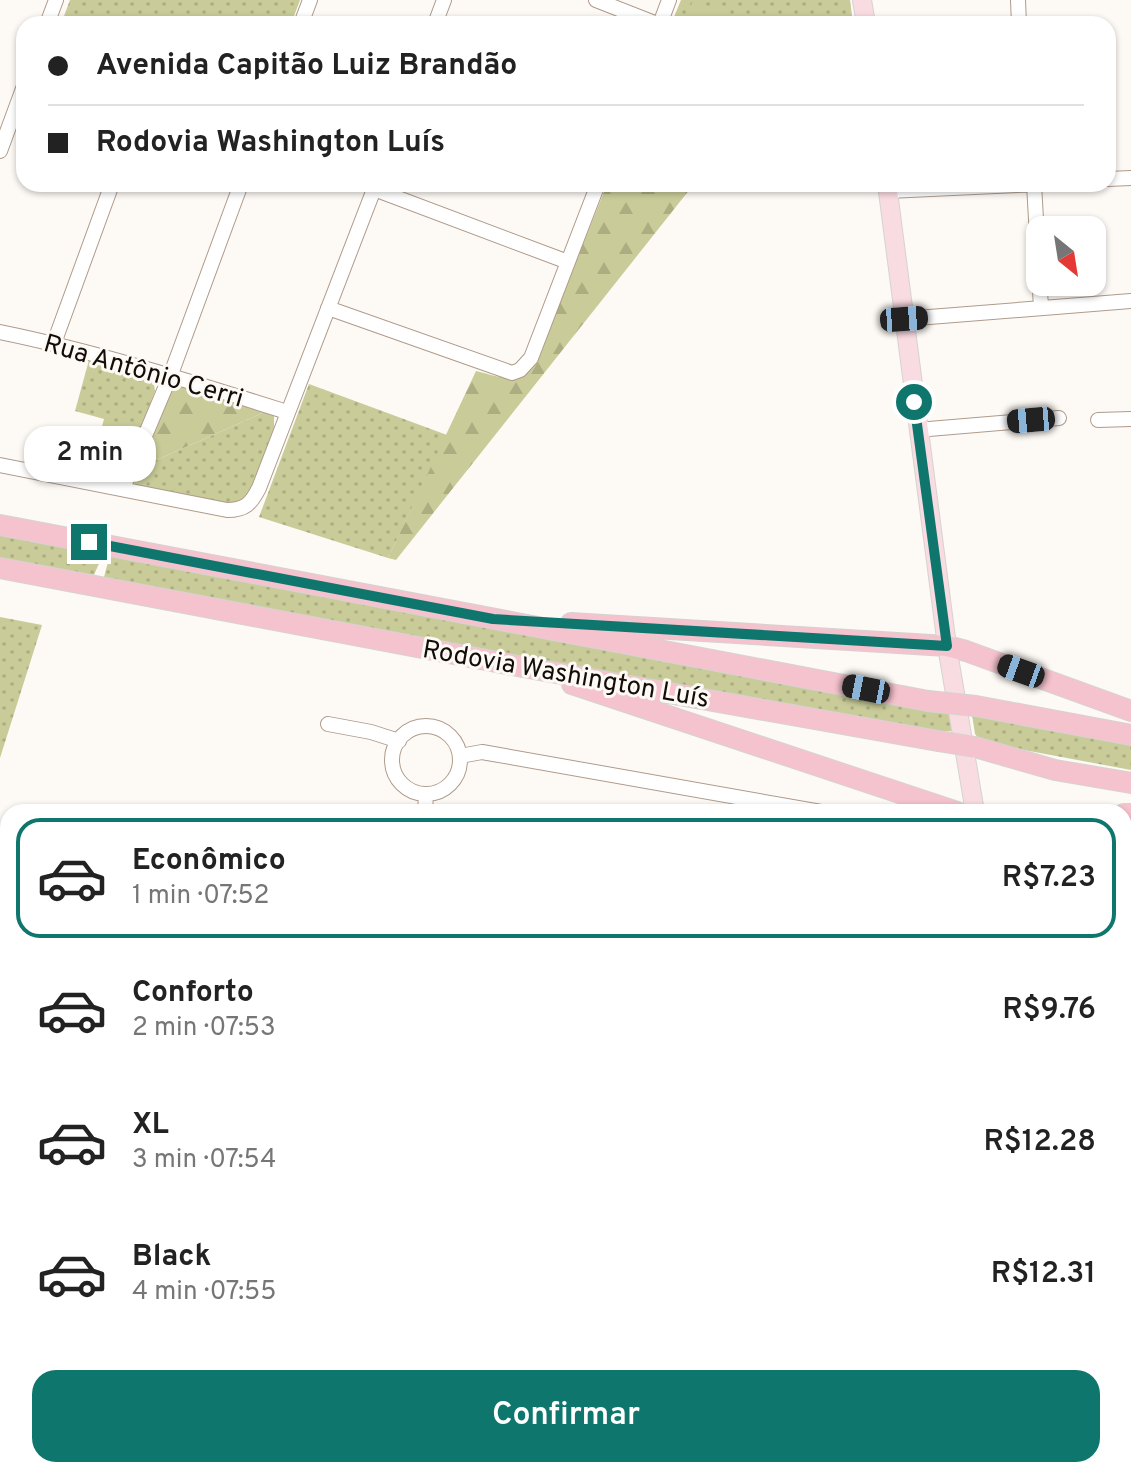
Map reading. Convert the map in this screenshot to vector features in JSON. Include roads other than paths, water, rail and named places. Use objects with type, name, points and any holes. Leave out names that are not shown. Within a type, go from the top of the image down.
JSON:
[{"type":"highway","name":"Rodovia Washington Luís","points":[[0,525],[928,701],[976,706],[1131,735]]},
{"type":"highway","name":"Rodovia Washington Luís","points":[[0,568],[523,667],[975,747],[1055,770],[1131,783]]},
{"type":"highway","points":[[493,619],[947,646],[1131,711]]},
{"type":"highway","points":[[523,667],[617,701],[932,804]]},
{"type":"main road","points":[[888,192],[947,646],[974,804]]},
{"type":"street","points":[[596,0],[638,16]]},
{"type":"street","points":[[0,151],[16,108]]},
{"type":"street","points":[[54,343],[109,192]]},
{"type":"street","points":[[123,488],[171,374],[238,192]]},
{"type":"street","points":[[0,465],[227,510],[245,508],[253,500],[373,192]]},
{"type":"street","points":[[390,192],[568,262]]},
{"type":"street","points":[[328,308],[512,373],[520,370],[531,358],[595,192]]},
{"type":"street","points":[[1035,192],[1041,308]]},
{"type":"street","points":[[904,319],[1131,301]]},
{"type":"street","name":"Rua Antônio Cerri","points":[[0,332],[171,374],[287,412]]},
{"type":"street","points":[[917,430],[1059,418]]},
{"type":"street","points":[[1098,420],[1131,419]]},
{"type":"street","points":[[328,724],[399,741]]},
{"type":"street","points":[[435,727],[454,741],[460,756],[458,772],[448,785],[426,794],[403,785],[394,772],[393,756],[399,741],[411,730],[435,727]]},
{"type":"street","points":[[460,756],[482,752],[776,804]]},
{"type":"street","points":[[425,804],[426,794]]}]
